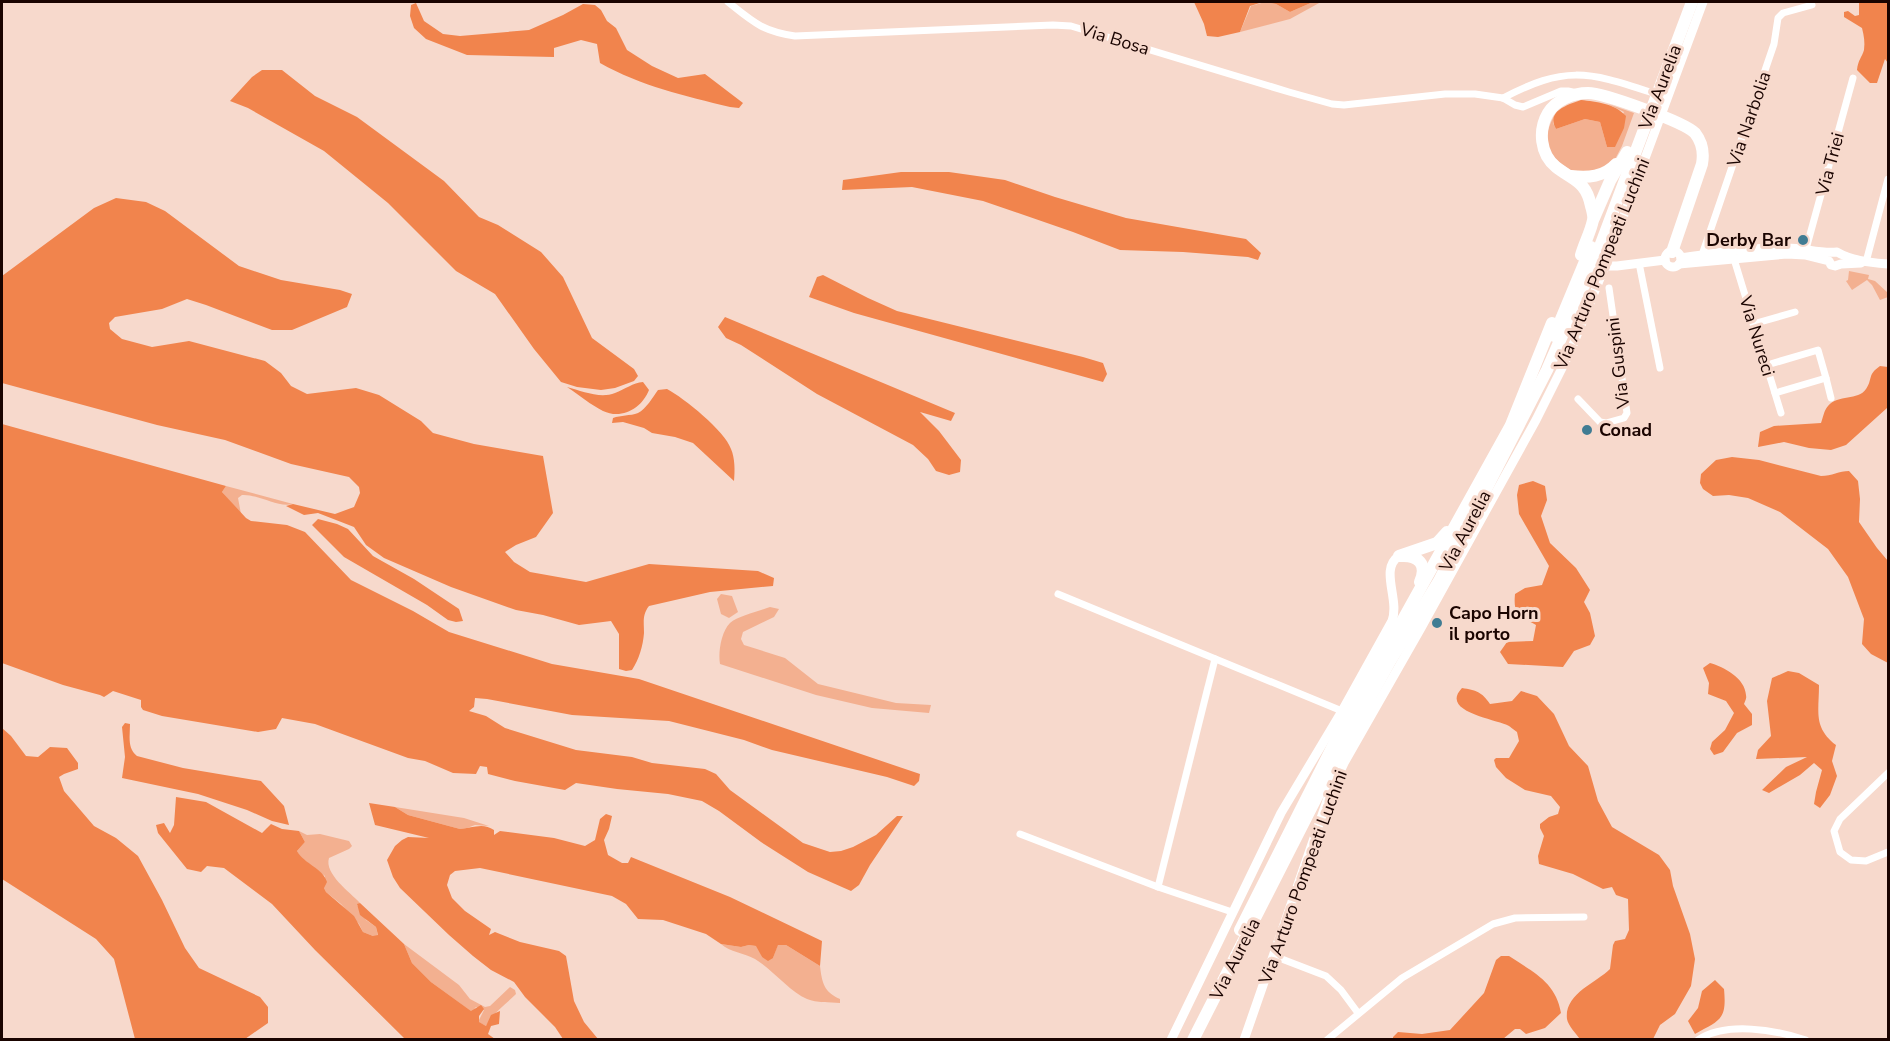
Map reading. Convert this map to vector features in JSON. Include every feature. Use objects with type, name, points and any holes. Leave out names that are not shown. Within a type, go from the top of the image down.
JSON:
[{"type":"highway","name":"Via Aurelia","points":[[1184,1040],[1335,742],[1511,425],[1556,334],[1683,2]]},
{"type":"highway","name":"Via Aurelia","points":[[1193,1040],[1334,763],[1390,661],[1439,581],[1551,363],[1593,265],[1692,2]]},
{"type":"highway","points":[[1593,219],[1588,193],[1580,183],[1548,159],[1542,145],[1542,128],[1548,113],[1555,105],[1579,94],[1593,94],[1630,105],[1678,123],[1697,136],[1703,158],[1674,259]]},
{"type":"highway","points":[[1571,176],[1584,177],[1603,174],[1627,152]]},
{"type":"highway","points":[[1511,425],[1593,219],[1609,183],[1627,152]]},
{"type":"highway","points":[[1400,556],[1441,541],[1476,489]]},
{"type":"highway","points":[[1400,556],[1415,558],[1421,563],[1423,569],[1422,577],[1407,606],[1402,623]]},
{"type":"street","name":"Via Bosa","points":[[728,2],[759,26],[795,36],[1071,26],[1332,104],[1344,105],[1445,94],[1475,94],[1503,98],[1523,107],[1561,91],[1579,94]]},
{"type":"street","name":"Via Arturo Pompeati Luchini","points":[[1244,1040],[1321,817],[1344,764],[1544,404],[1575,340],[1605,266],[1703,2]]},
{"type":"street","name":"Via Narbolia","points":[[1702,255],[1774,44],[1778,18],[1784,13],[1812,5]]},
{"type":"street","points":[[1503,98],[1542,81],[1576,74],[1604,78],[1650,92]]},
{"type":"street","name":"Via Triei","points":[[1806,249],[1853,78]]},
{"type":"street","points":[[1866,262],[1888,178]]},
{"type":"street","points":[[1605,266],[1768,248],[1806,249],[1830,257]]},
{"type":"street","points":[[1674,259],[1734,259],[1787,254],[1830,257],[1837,252],[1842,260],[1888,264]]},
{"type":"street","name":"Via Nureci","points":[[1734,259],[1781,413]]},
{"type":"street","points":[[1639,263],[1660,368]]},
{"type":"street","name":"Via Guspini","points":[[1578,399],[1600,422],[1606,423],[1624,418],[1627,413],[1609,288]]},
{"type":"street","points":[[1754,324],[1795,312]]},
{"type":"street","points":[[1767,365],[1818,350],[1831,398]]},
{"type":"street","points":[[1775,393],[1826,378]]},
{"type":"street","points":[[1171,1040],[1283,808],[1342,711],[1393,618],[1395,603],[1390,569],[1394,560],[1400,556]]},
{"type":"street","points":[[1058,594],[1342,711]]},
{"type":"street","points":[[1158,887],[1215,659]]},
{"type":"street","points":[[1888,773],[1840,819],[1835,826],[1834,834],[1842,854],[1851,860],[1866,861],[1888,852]]},
{"type":"street","points":[[1020,834],[1158,887],[1232,912]]},
{"type":"street","points":[[1327,1040],[1402,978],[1496,922],[1515,918],[1584,916]]},
{"type":"street","points":[[1274,956],[1326,976],[1341,990],[1358,1013]]},
{"type":"street","points":[[1698,1040],[1716,1031],[1735,1028],[1806,1040]]},
{"type":"shaded area","points":[[1194,2],[1263,2],[1250,6],[1240,32],[1218,37],[1207,36]]},
{"type":"shaded area","points":[[1265,2],[1276,4],[1290,12],[1313,2],[1321,2],[1290,19],[1240,32],[1251,6]]},
{"type":"shaded area","points":[[1265,2],[1313,2],[1290,12],[1276,4]]},
{"type":"shaded area","points":[[1859,2],[1888,2],[1888,63],[1885,59],[1877,83],[1870,83],[1857,70],[1864,50],[1862,28],[1844,17],[1844,12],[1848,11],[1855,16],[1859,15]]},
{"type":"shaded area","points":[[416,3],[424,21],[443,34],[460,36],[529,30],[583,4],[595,5],[607,21],[616,28],[627,50],[652,66],[678,78],[705,74],[743,103],[739,108],[730,107],[664,90],[631,78],[600,63],[597,44],[581,40],[554,48],[554,57],[467,55],[426,39],[414,28],[410,16],[411,5]]},
{"type":"shaded area","points":[[262,70],[282,70],[315,96],[357,117],[444,181],[479,217],[498,225],[541,252],[563,277],[592,338],[634,369],[638,376],[634,381],[601,390],[561,382],[534,349],[495,294],[456,271],[388,203],[324,151],[248,108],[230,101],[252,77]]},
{"type":"shaded area","points":[[1581,100],[1611,106],[1626,116],[1624,128],[1615,147],[1607,147],[1600,122],[1585,119],[1556,129],[1554,118],[1556,113]]},
{"type":"shaded area","points":[[1608,104],[1634,113],[1622,146],[1612,165],[1580,175],[1555,159],[1550,152],[1547,137],[1554,116],[1553,123],[1556,129],[1585,119],[1600,122],[1607,147],[1624,112]]},
{"type":"shaded area","points":[[901,172],[949,172],[1005,180],[1126,218],[1246,239],[1261,253],[1258,260],[1248,257],[1183,252],[1120,250],[983,201],[912,187],[842,190],[843,180]]},
{"type":"shaded area","points":[[116,198],[146,202],[165,211],[239,266],[281,280],[352,294],[347,307],[292,330],[272,330],[187,299],[162,309],[115,317],[109,323],[110,329],[122,339],[152,347],[189,341],[265,361],[281,373],[291,386],[307,394],[356,388],[379,395],[421,421],[433,433],[474,444],[543,456],[553,513],[536,537],[505,552],[514,562],[530,572],[586,582],[649,564],[758,571],[774,578],[773,586],[710,592],[649,606],[644,616],[642,648],[639,657],[632,670],[626,671],[619,669],[619,634],[611,621],[579,625],[516,610],[451,587],[384,558],[366,545],[354,527],[318,513],[304,515],[286,506],[293,504],[335,514],[354,507],[360,493],[359,487],[349,477],[291,464],[225,440],[157,425],[2,383],[2,276],[94,208]]},
{"type":"shaded area","points":[[1849,271],[1869,275],[1868,279],[1875,281],[1888,293],[1888,297],[1880,300],[1867,280],[1852,290],[1846,281]]},
{"type":"shaded area","points":[[823,275],[897,311],[1103,363],[1107,374],[1103,382],[854,313],[809,297],[817,277]]},
{"type":"shaded area","points":[[725,317],[955,413],[951,421],[920,412],[939,431],[961,460],[960,472],[949,475],[936,471],[928,459],[913,445],[817,394],[741,345],[726,338],[718,327]]},
{"type":"shaded area","points":[[1880,366],[1888,367],[1887,408],[1846,445],[1831,450],[1784,442],[1758,447],[1760,432],[1774,426],[1821,423],[1832,402],[1862,393],[1868,386],[1873,372]]},
{"type":"shaded area","points":[[643,382],[649,390],[642,402],[630,411],[617,414],[603,411],[567,387],[591,394],[609,395]]},
{"type":"shaded area","points":[[667,389],[703,416],[721,433],[733,456],[734,481],[693,443],[652,433],[644,428],[623,422],[612,423],[613,418],[638,413],[647,406],[658,390]]},
{"type":"shaded area","points":[[2,424],[226,486],[222,492],[246,518],[251,521],[287,525],[305,532],[351,580],[449,632],[552,664],[639,679],[920,774],[919,781],[914,786],[669,721],[572,715],[475,698],[474,707],[469,711],[486,716],[505,728],[576,750],[705,769],[716,774],[730,790],[803,843],[830,852],[853,847],[876,835],[897,816],[903,816],[859,885],[851,891],[808,872],[702,801],[668,794],[576,783],[565,790],[488,774],[487,767],[480,766],[476,774],[453,773],[425,761],[408,758],[315,724],[282,718],[276,729],[258,732],[162,716],[143,710],[141,700],[113,691],[104,697],[2,663]]},
{"type":"shaded area","points":[[1732,457],[1759,460],[1821,476],[1849,471],[1858,481],[1859,522],[1888,561],[1888,663],[1871,654],[1862,644],[1864,619],[1848,577],[1828,549],[1780,512],[1748,498],[1729,495],[1713,496],[1703,489],[1700,483],[1701,474],[1716,460]]},
{"type":"shaded area","points":[[1533,481],[1545,486],[1547,500],[1541,516],[1550,543],[1576,568],[1590,590],[1584,602],[1590,613],[1595,636],[1590,645],[1574,651],[1563,667],[1508,664],[1500,652],[1507,642],[1533,641],[1536,625],[1518,614],[1515,594],[1525,588],[1542,585],[1549,566],[1519,514],[1517,495],[1519,485]]},
{"type":"shaded area","points":[[226,486],[293,504],[281,504],[242,495],[238,498],[241,514],[222,492]]},
{"type":"shaded area","points":[[318,519],[348,529],[373,556],[414,579],[459,609],[463,621],[448,620],[427,605],[344,557],[312,525]]},
{"type":"shaded area","points":[[721,594],[732,596],[738,612],[729,618],[721,614],[717,599]]},
{"type":"shaded area","points":[[770,607],[779,609],[774,617],[743,632],[741,639],[744,645],[785,658],[818,684],[896,703],[931,705],[929,713],[872,708],[816,695],[720,664],[721,643],[730,623]]},
{"type":"shaded area","points":[[1710,663],[1727,670],[1738,678],[1745,689],[1744,704],[1752,714],[1752,725],[1737,733],[1723,752],[1714,755],[1710,749],[1712,742],[1725,730],[1734,713],[1726,701],[1708,694],[1709,683],[1703,668]]},
{"type":"shaded area","points":[[1788,671],[1799,673],[1819,685],[1819,718],[1824,732],[1836,745],[1832,761],[1837,776],[1830,795],[1820,808],[1814,804],[1822,770],[1814,763],[1800,775],[1769,793],[1762,790],[1786,767],[1807,757],[1756,759],[1758,750],[1771,736],[1767,701],[1772,678]]},
{"type":"shaded area","points":[[1462,688],[1478,692],[1490,704],[1512,701],[1521,691],[1537,696],[1554,714],[1569,746],[1588,766],[1598,801],[1612,827],[1659,855],[1670,870],[1673,886],[1690,934],[1695,959],[1691,986],[1675,1014],[1660,1025],[1653,1039],[1580,1039],[1569,1024],[1567,1010],[1570,1003],[1582,990],[1610,969],[1615,941],[1625,939],[1629,930],[1628,899],[1616,895],[1612,887],[1603,889],[1573,874],[1539,864],[1538,856],[1544,836],[1540,824],[1558,814],[1560,807],[1551,796],[1525,790],[1506,778],[1496,767],[1494,760],[1496,758],[1509,758],[1519,741],[1517,732],[1509,726],[1463,709],[1458,703],[1457,696]]},
{"type":"shaded area","points":[[125,723],[130,724],[130,746],[137,756],[183,768],[261,781],[284,806],[289,825],[198,794],[122,778],[125,757],[122,727]]},
{"type":"shaded area","points":[[2,728],[26,756],[38,757],[50,747],[67,748],[78,763],[78,769],[59,777],[64,791],[94,826],[116,838],[138,856],[185,948],[199,968],[260,997],[268,1007],[268,1023],[245,1039],[135,1039],[114,959],[96,939],[2,879]]},
{"type":"shaded area","points":[[176,797],[206,802],[262,833],[271,824],[282,829],[299,831],[305,842],[297,851],[322,873],[327,882],[324,888],[326,892],[354,916],[363,932],[373,936],[378,935],[376,927],[360,915],[357,904],[360,903],[404,944],[412,963],[431,982],[471,1011],[481,1005],[484,1009],[479,1016],[479,1022],[486,1026],[491,1015],[500,1011],[499,1024],[491,1026],[488,1034],[495,1039],[407,1040],[404,1038],[272,904],[224,868],[207,866],[201,872],[187,869],[158,833],[156,825],[164,823],[170,833],[174,825]]},
{"type":"shaded area","points":[[369,803],[395,807],[408,815],[460,829],[486,826],[494,830],[494,835],[500,831],[554,838],[585,846],[595,840],[600,819],[606,814],[612,816],[604,840],[608,855],[622,863],[628,863],[631,857],[730,897],[822,941],[820,966],[786,945],[778,945],[773,958],[768,961],[762,957],[756,946],[741,947],[721,944],[706,934],[663,920],[638,919],[626,904],[612,896],[480,868],[455,871],[450,875],[447,885],[452,898],[465,911],[491,929],[489,935],[495,932],[520,942],[559,951],[566,956],[574,1001],[584,1022],[598,1039],[563,1039],[514,982],[491,970],[473,956],[400,888],[387,860],[395,846],[408,837],[429,838],[375,825]]},
{"type":"shaded area","points":[[395,807],[464,818],[489,826],[475,825],[460,829],[408,815]]},
{"type":"shaded area","points":[[299,831],[307,835],[320,834],[349,841],[352,846],[329,858],[328,864],[334,876],[360,903],[357,905],[366,920],[376,927],[378,936],[363,932],[341,904],[326,892],[325,876],[301,858],[297,851],[305,842]]},
{"type":"shaded area","points":[[404,944],[459,985],[470,999],[485,1007],[490,1006],[510,987],[515,990],[516,994],[486,1026],[478,1022],[484,1010],[476,1007],[472,1012],[431,982],[412,963]]},
{"type":"shaded area","points":[[721,944],[741,947],[757,946],[762,957],[773,958],[778,944],[786,945],[820,966],[825,986],[830,993],[840,999],[840,1003],[807,999],[755,959]]},
{"type":"shaded area","points":[[1501,956],[1509,956],[1535,973],[1554,993],[1561,1013],[1545,1028],[1526,1034],[1520,1029],[1515,1029],[1503,1039],[1393,1039],[1398,1032],[1422,1034],[1450,1030],[1484,993],[1496,960]]},
{"type":"shaded area","points":[[1715,980],[1724,989],[1723,1013],[1716,1022],[1695,1034],[1688,1021],[1698,1008],[1702,991]]},
{"type":"place","name":"Derby Bar","points":[[1803,240]]},
{"type":"place","name":"Conad","points":[[1587,430]]},
{"type":"place","name":"Capo Horn il porto","points":[[1437,623]]}]
